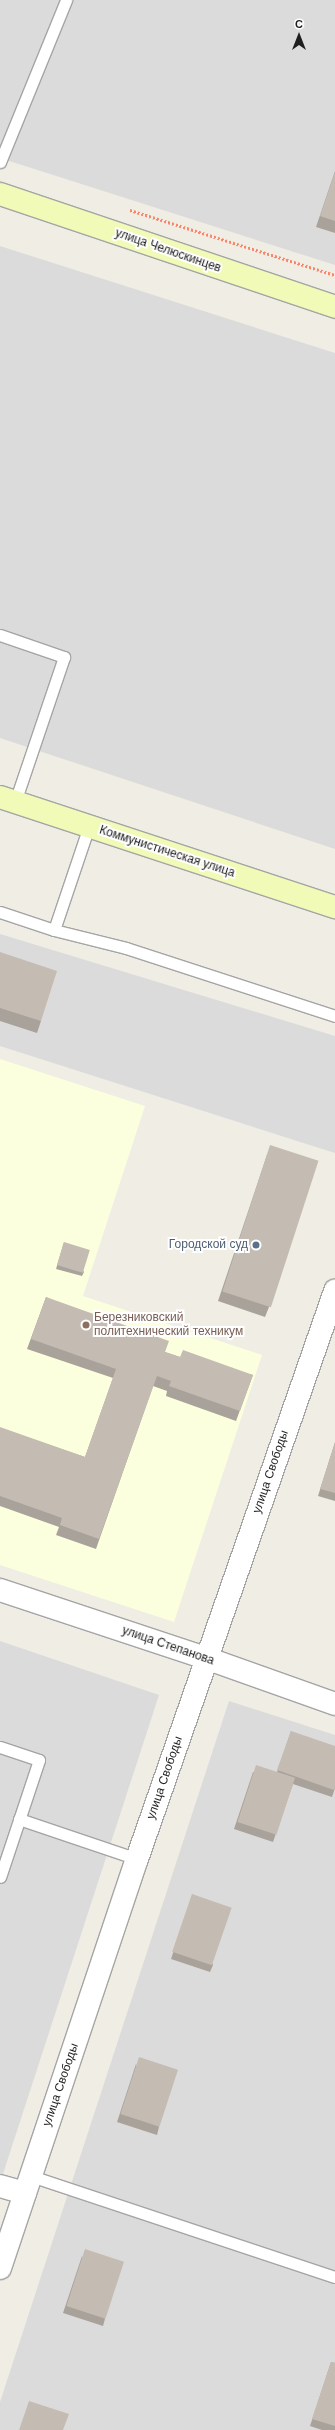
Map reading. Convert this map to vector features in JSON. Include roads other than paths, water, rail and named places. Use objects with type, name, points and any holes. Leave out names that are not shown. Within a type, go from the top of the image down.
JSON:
[{"type":"street","name":"улица Челюскинцев","points":[[0,194],[335,307]]},
{"type":"street","name":"Коммунистическая улица","points":[[8,799],[335,907]]},
{"type":"street","name":"улица Свободы","points":[[0,2268],[137,1859],[335,1291]]},
{"type":"street","name":"улица Степанова","points":[[0,1590],[206,1658],[335,1704]]},
{"type":"street","points":[[0,2186],[28,2185]]},
{"type":"lane","points":[[0,162],[66,0]]},
{"type":"lane","points":[[0,635],[64,656],[8,799]]},
{"type":"lane","points":[[54,930],[89,826]]},
{"type":"lane","points":[[0,912],[54,930],[126,948],[335,1016]]},
{"type":"lane","points":[[0,1747],[39,1760],[0,1877]]},
{"type":"lane","points":[[19,1819],[137,1859]]},
{"type":"lane","points":[[28,2185],[335,2277]]},
{"type":"place","name":"Городской суд","points":[[256,1245]]},
{"type":"place","name":"Березниковский политехнический техникум","points":[[86,1325]]}]
